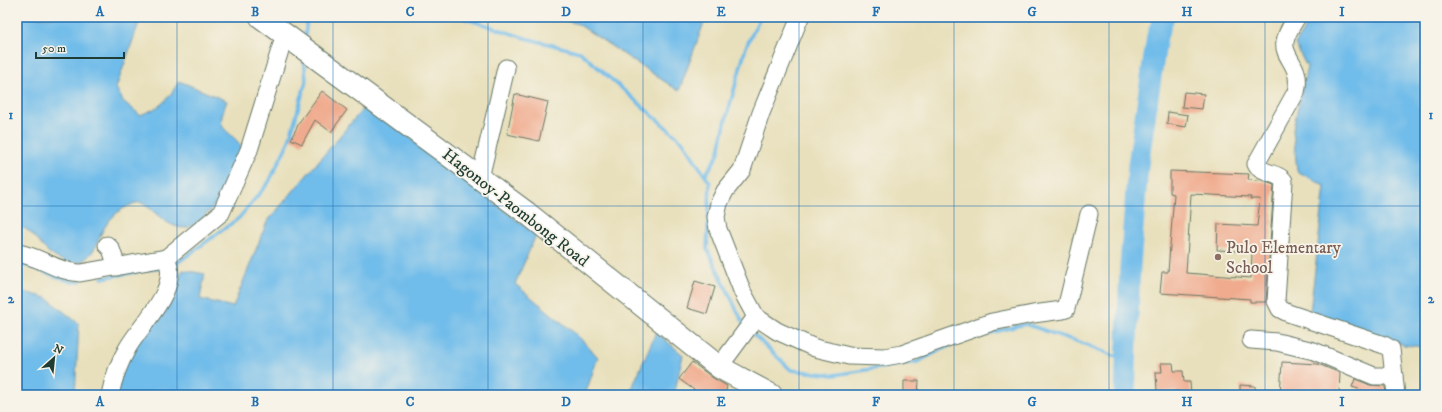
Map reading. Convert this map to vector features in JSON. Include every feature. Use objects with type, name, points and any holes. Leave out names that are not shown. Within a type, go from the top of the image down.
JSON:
[{"type":"main road","name":"Hagonoy-Paombong Road","points":[[261,17],[527,213],[719,367],[771,395]]},
{"type":"street","points":[[719,367],[749,326],[740,286],[718,229],[716,217],[719,203],[725,191],[742,170],[762,113],[800,17]]},
{"type":"street","points":[[1297,17],[1287,35],[1284,44],[1285,51],[1295,66],[1297,72],[1298,78],[1296,92],[1256,164],[1260,169],[1281,177],[1284,181],[1276,301],[1280,309],[1288,313],[1384,345],[1391,349],[1396,395]]},
{"type":"street","points":[[17,253],[30,255],[68,272],[80,273],[117,267],[167,264],[221,213],[249,150],[289,37]]},
{"type":"street","points":[[480,178],[506,68]]},
{"type":"street","points":[[749,326],[777,331],[816,348],[850,356],[884,357],[902,354],[992,322],[1064,310],[1066,309],[1089,214]]},
{"type":"street","points":[[107,245],[111,249],[117,267]]},
{"type":"street","points":[[110,395],[112,385],[127,349],[165,294],[167,264]]},
{"type":"street","points":[[1251,340],[1277,342],[1314,351],[1374,376],[1394,376]]},
{"type":"water","points":[[17,17],[141,17],[116,88],[123,101],[140,115],[159,106],[171,94],[179,81],[227,101],[223,111],[222,124],[242,147],[226,187],[215,205],[208,213],[192,225],[181,228],[167,222],[140,202],[127,206],[112,217],[108,222],[96,246],[87,258],[80,262],[73,263],[59,259],[51,254],[29,232],[17,226]]},
{"type":"water","points":[[553,17],[706,17],[679,91],[578,24]]},
{"type":"water","points":[[1312,17],[1425,17],[1425,347],[1404,345],[1310,312],[1325,186],[1297,171],[1293,129],[1307,67],[1295,44]]},
{"type":"water","points":[[367,104],[536,235],[515,284],[577,335],[598,357],[585,395],[114,395],[130,350],[183,270],[205,274],[200,299],[233,307],[267,222]]},
{"type":"water","points":[[17,290],[47,298],[79,324],[75,395],[17,395]]},
{"type":"water","points":[[656,332],[683,355],[674,395],[629,395]]},
{"type":"building","points":[[322,91],[347,110],[331,132],[315,120],[302,144],[291,139],[300,121]]},
{"type":"building","points":[[1184,92],[1204,94],[1202,109],[1182,107]]},
{"type":"building","points":[[515,94],[548,102],[539,141],[507,134]]},
{"type":"building","points":[[1168,112],[1188,115],[1186,127],[1167,124]]},
{"type":"building","points":[[1170,171],[1249,174],[1248,180],[1266,182],[1274,185],[1266,302],[1250,302],[1250,299],[1160,293],[1162,272],[1168,272],[1174,194],[1170,193]],"holes":[[[1191,194],[1251,197],[1250,199],[1260,199],[1257,226],[1218,224],[1217,250],[1252,252],[1251,278],[1186,273]]]},
{"type":"building","points":[[695,281],[715,287],[707,314],[687,308]]},
{"type":"building","points":[[692,362],[713,378],[727,386],[725,395],[701,395],[679,379]]},
{"type":"building","points":[[1282,362],[1318,364],[1340,373],[1339,394],[1280,395]]},
{"type":"building","points":[[1161,363],[1173,363],[1174,371],[1183,371],[1184,382],[1190,382],[1191,395],[1179,395],[1178,391],[1157,392],[1156,372],[1162,372]]},
{"type":"building","points":[[1355,379],[1370,385],[1385,386],[1386,395],[1377,395],[1352,387]]},
{"type":"building","points":[[904,381],[919,381],[918,395],[904,395]]},
{"type":"building","points":[[1240,385],[1255,386],[1255,395],[1240,395]]},
{"type":"waterway","points":[[305,39],[307,17]]},
{"type":"waterway","points":[[461,17],[525,38],[580,52],[683,142],[710,183],[707,249],[744,325]]},
{"type":"waterway","points":[[705,176],[718,155],[726,119],[746,47],[760,17]]},
{"type":"waterway","points":[[1125,395],[1130,266],[1138,165],[1157,36],[1164,17]]},
{"type":"waterway","points":[[173,266],[239,218],[269,182],[289,141],[306,81],[304,59]]},
{"type":"waterway","points":[[17,262],[72,282],[80,281]]},
{"type":"waterway","points":[[102,278],[163,267]]},
{"type":"waterway","points":[[972,338],[1025,324],[1082,343],[1127,361]]},
{"type":"waterway","points":[[750,331],[791,370],[834,375],[917,362],[953,344]]},
{"type":"place","name":"Pulo Elementary School","points":[[1218,257]]}]
